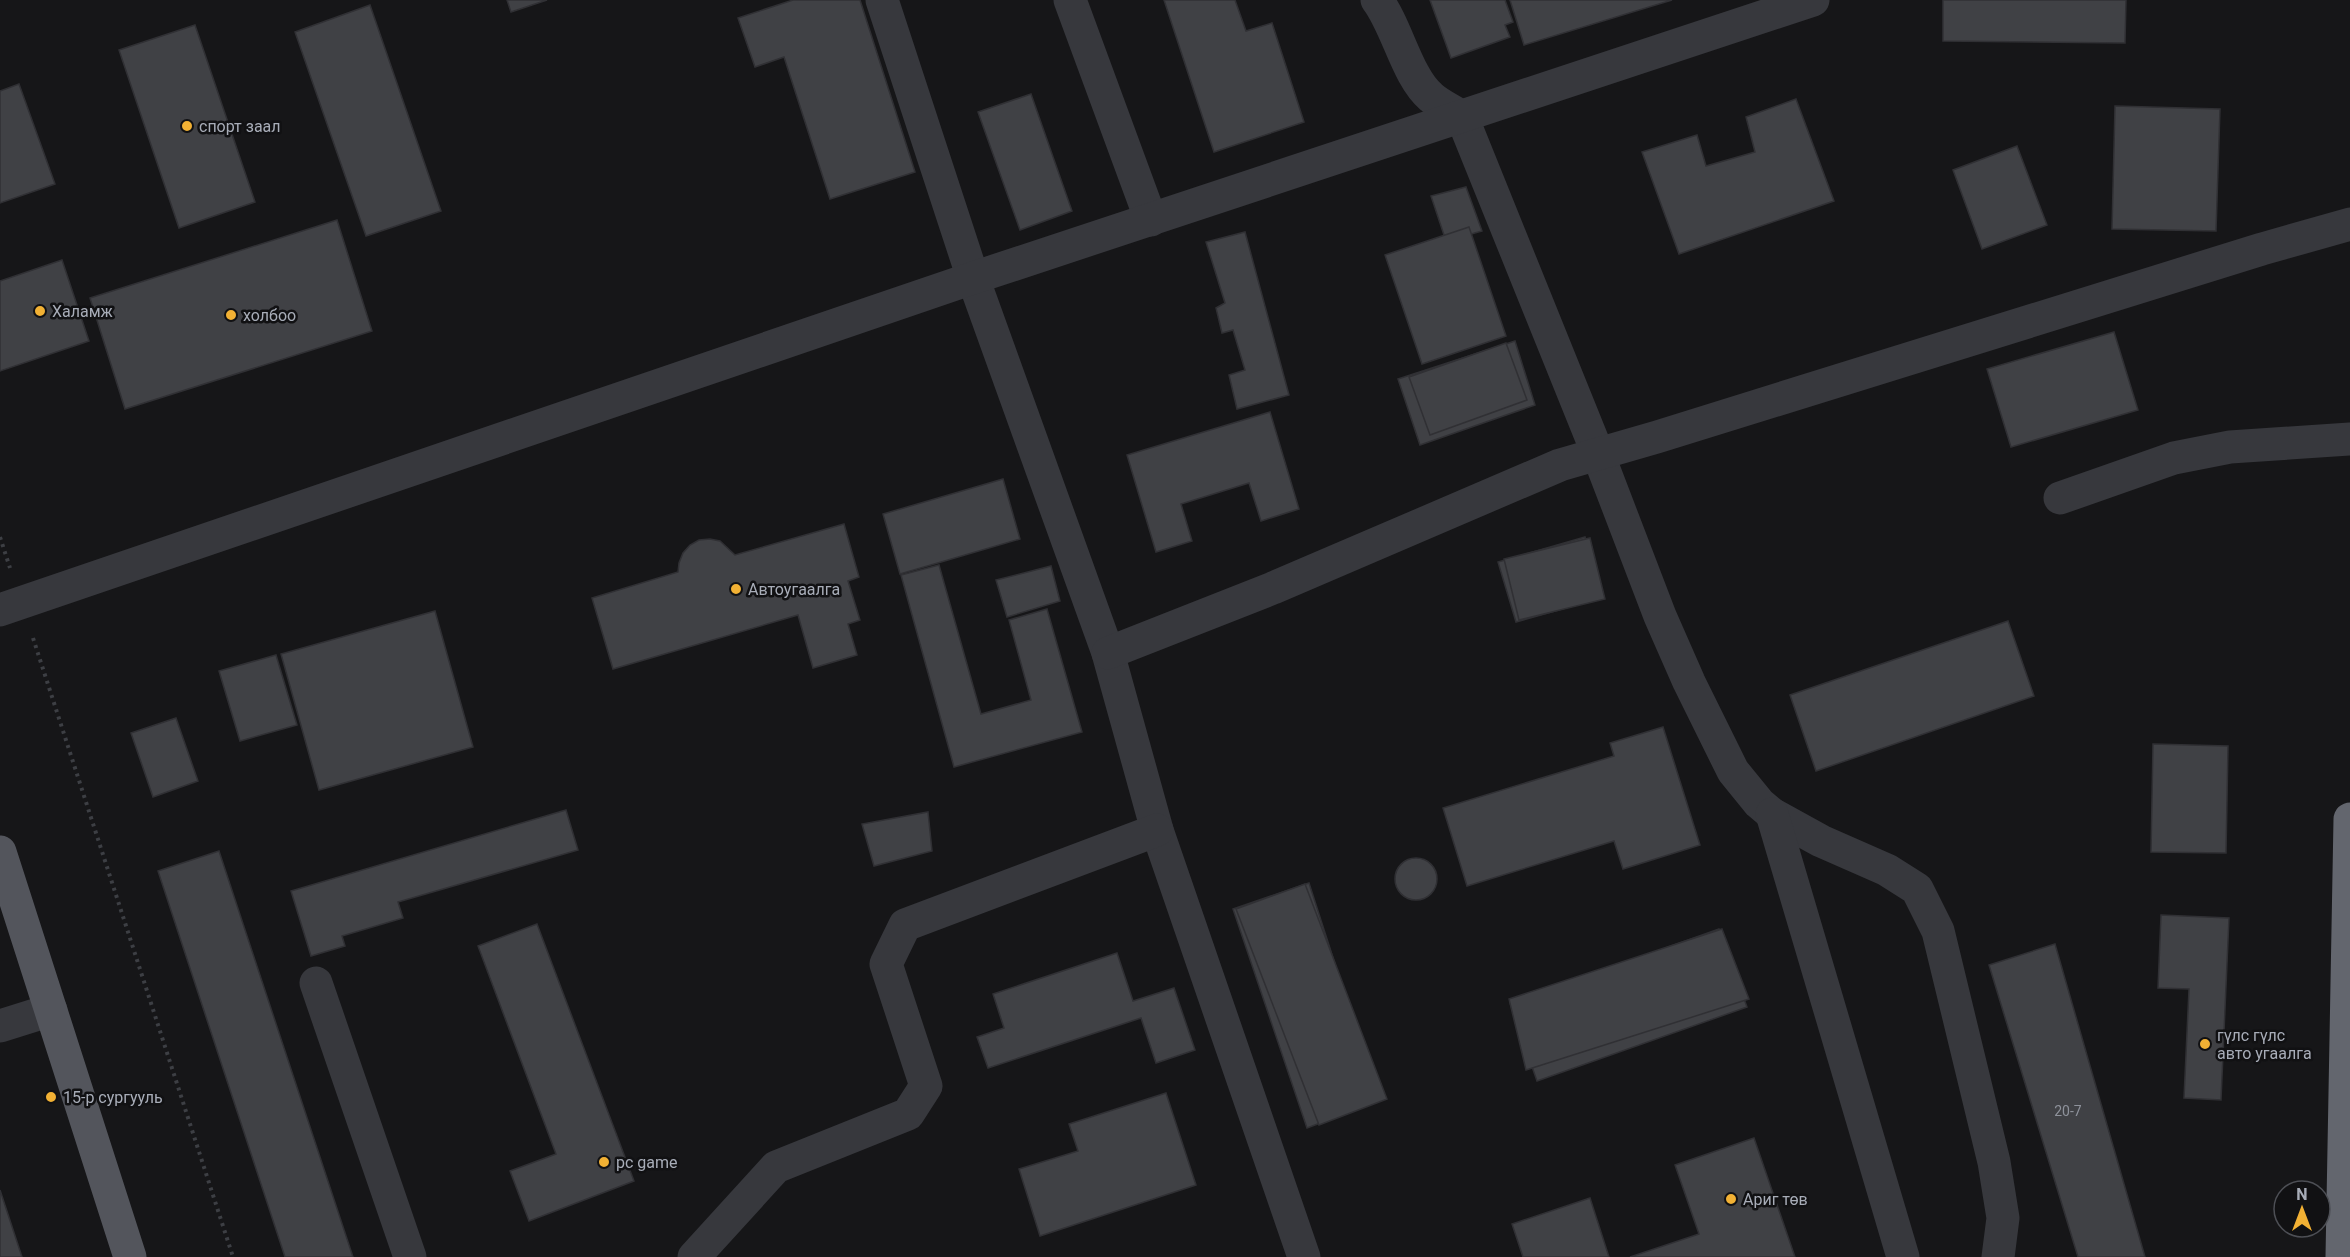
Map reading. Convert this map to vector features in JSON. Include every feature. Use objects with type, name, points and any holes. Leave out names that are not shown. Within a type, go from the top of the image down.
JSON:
[{"type":"highway","points":[[2342,1257],[2350,819]]},
{"type":"main road","points":[[0,852],[130,1257]]},
{"type":"street","points":[[882,0],[973,278],[1108,653],[1157,830],[1304,1257]]},
{"type":"street","points":[[1070,0],[1151,220]]},
{"type":"street","points":[[1377,0],[1386,11],[1410,68],[1429,96],[1462,117],[1599,454],[1660,616],[1689,682],[1733,771],[1759,803],[1772,814],[1821,841],[1887,870],[1917,890],[1938,931],[1994,1162],[2003,1218],[1998,1257]]},
{"type":"street","points":[[11,607],[973,278],[1813,0]]},
{"type":"street","points":[[1108,653],[1273,588],[1560,465],[2350,224]]},
{"type":"street","points":[[2060,498],[2174,458],[2230,447],[2350,439]]},
{"type":"street","points":[[1772,814],[1903,1257]]},
{"type":"street","points":[[694,1257],[776,1167],[908,1114],[926,1086],[886,964],[905,926],[1157,830]]},
{"type":"street","points":[[316,983],[410,1257]]},
{"type":"street","points":[[0,1026],[51,1010]]},
{"type":"path","points":[[0,537],[11,607],[233,1257]]},
{"type":"building","points":[[507,0],[547,0],[511,12]]},
{"type":"building","points":[[793,0],[860,0],[915,172],[830,199],[784,57],[755,67],[738,18]]},
{"type":"building","points":[[1164,0],[1235,0],[1246,31],[1272,23],[1304,122],[1214,152]]},
{"type":"building","points":[[1430,0],[1505,0],[1513,22],[1505,25],[1510,37],[1451,58]]},
{"type":"building","points":[[1510,0],[1672,0],[1524,45]]},
{"type":"building","points":[[1943,0],[2126,0],[2125,43],[1943,41]]},
{"type":"building","points":[[370,5],[441,211],[366,236],[295,32]]},
{"type":"building","name":"спорт заал","points":[[195,25],[255,202],[179,228],[119,50]]},
{"type":"building","points":[[19,84],[55,184],[0,203],[0,91]]},
{"type":"building","points":[[1031,94],[1072,211],[1020,230],[978,112]]},
{"type":"building","points":[[1796,99],[1834,201],[1679,254],[1642,152],[1697,135],[1706,166],[1755,152],[1746,117]]},
{"type":"building","points":[[2115,106],[2220,109],[2216,231],[2112,229]]},
{"type":"building","points":[[2017,146],[2047,225],[1982,249],[1953,170]]},
{"type":"building","points":[[1466,187],[1482,231],[1446,241],[1431,196]]},
{"type":"building","name":"холбоо","points":[[337,220],[372,331],[125,409],[90,298]]},
{"type":"building","points":[[1469,227],[1506,336],[1422,364],[1385,255]]},
{"type":"building","points":[[1245,232],[1289,395],[1237,409],[1229,375],[1245,370],[1233,330],[1222,333],[1216,308],[1225,303],[1206,242]]},
{"type":"building","name":"Халамж","points":[[62,260],[89,341],[0,371],[0,281]]},
{"type":"building","points":[[2114,332],[2138,410],[2011,447],[1987,369]]},
{"type":"building","points":[[1515,341],[1535,405],[1420,445],[1398,379]]},
{"type":"building","points":[[1506,343],[1527,400],[1430,435],[1409,377]]},
{"type":"building","points":[[1270,412],[1299,509],[1261,521],[1249,483],[1181,504],[1192,541],[1156,552],[1127,455]]},
{"type":"building","points":[[1003,479],[1020,539],[900,574],[883,514]]},
{"type":"building","name":"Автоугаалга","points":[[844,524],[859,577],[848,581],[860,620],[848,624],[857,655],[813,668],[798,615],[613,669],[592,598],[678,572],[683,553],[699,540],[720,541],[735,555]]},
{"type":"building","points":[[1585,537],[1602,598],[1516,622],[1498,562]]},
{"type":"building","points":[[1590,538],[1605,599],[1519,620],[1504,559]]},
{"type":"building","points":[[939,565],[981,714],[1031,700],[1009,620],[1047,609],[1082,732],[954,767],[901,575]]},
{"type":"building","points":[[1051,566],[1060,601],[1007,617],[996,580]]},
{"type":"building","points":[[435,611],[473,747],[319,790],[281,654]]},
{"type":"building","points":[[2008,621],[2034,696],[1816,771],[1790,695]]},
{"type":"building","points":[[276,655],[297,725],[240,741],[219,671]]},
{"type":"building","points":[[176,718],[198,781],[153,797],[131,733]]},
{"type":"building","points":[[1663,727],[1700,845],[1623,869],[1614,841],[1467,886],[1443,808],[1614,756],[1610,743]]},
{"type":"building","points":[[2153,744],[2228,746],[2226,853],[2151,852]]},
{"type":"building","points":[[566,810],[578,850],[398,902],[403,918],[342,936],[345,946],[311,956],[291,891]]},
{"type":"building","points":[[928,812],[932,851],[874,866],[862,824]]},
{"type":"building","points":[[219,851],[353,1257],[285,1257],[158,871]]},
{"type":"building","points":[[1416,858],[1431,864],[1437,879],[1431,894],[1416,900],[1401,894],[1395,879],[1401,864]]},
{"type":"building","points":[[1309,883],[1379,1101],[1307,1128],[1233,909]]},
{"type":"building","points":[[1305,884],[1387,1099],[1319,1125],[1236,909]]},
{"type":"building","name":"гүлс гүлс авто угаалга","points":[[2161,915],[2229,918],[2221,1100],[2184,1098],[2189,989],[2158,988]]},
{"type":"building","points":[[537,924],[634,1181],[529,1221],[510,1171],[556,1154],[478,946]]},
{"type":"building","points":[[1719,929],[1747,1007],[1537,1081],[1510,1003]]},
{"type":"building","points":[[1722,929],[1749,999],[1526,1070],[1509,999]]},
{"type":"building","points":[[2055,944],[2145,1257],[2078,1257],[1989,965]]},
{"type":"building","points":[[1117,953],[1133,1001],[1174,988],[1195,1050],[1156,1063],[1141,1018],[988,1068],[977,1037],[1004,1028],[993,994]]},
{"type":"building","points":[[1166,1093],[1196,1185],[1040,1236],[1019,1169],[1078,1151],[1069,1124]]},
{"type":"building","name":"Ариг төв","points":[[1754,1138],[1795,1257],[1630,1257],[1699,1234],[1675,1165]]},
{"type":"building","points":[[0,1190],[22,1257],[0,1257]]},
{"type":"building","points":[[1590,1198],[1609,1257],[1523,1257],[1512,1224]]},
{"type":"place","name":"спорт заал","points":[[187,126]]},
{"type":"place","name":"Халамж","points":[[40,311]]},
{"type":"place","name":"холбоо","points":[[231,315]]},
{"type":"place","name":"Автоугаалга","points":[[736,589]]},
{"type":"place","name":"гүлс гүлс авто угаалга","points":[[2205,1044]]},
{"type":"place","name":"15-р сургууль","points":[[51,1097]]},
{"type":"place","name":"pc game","points":[[604,1162]]},
{"type":"place","name":"Ариг төв","points":[[1731,1199]]}]
